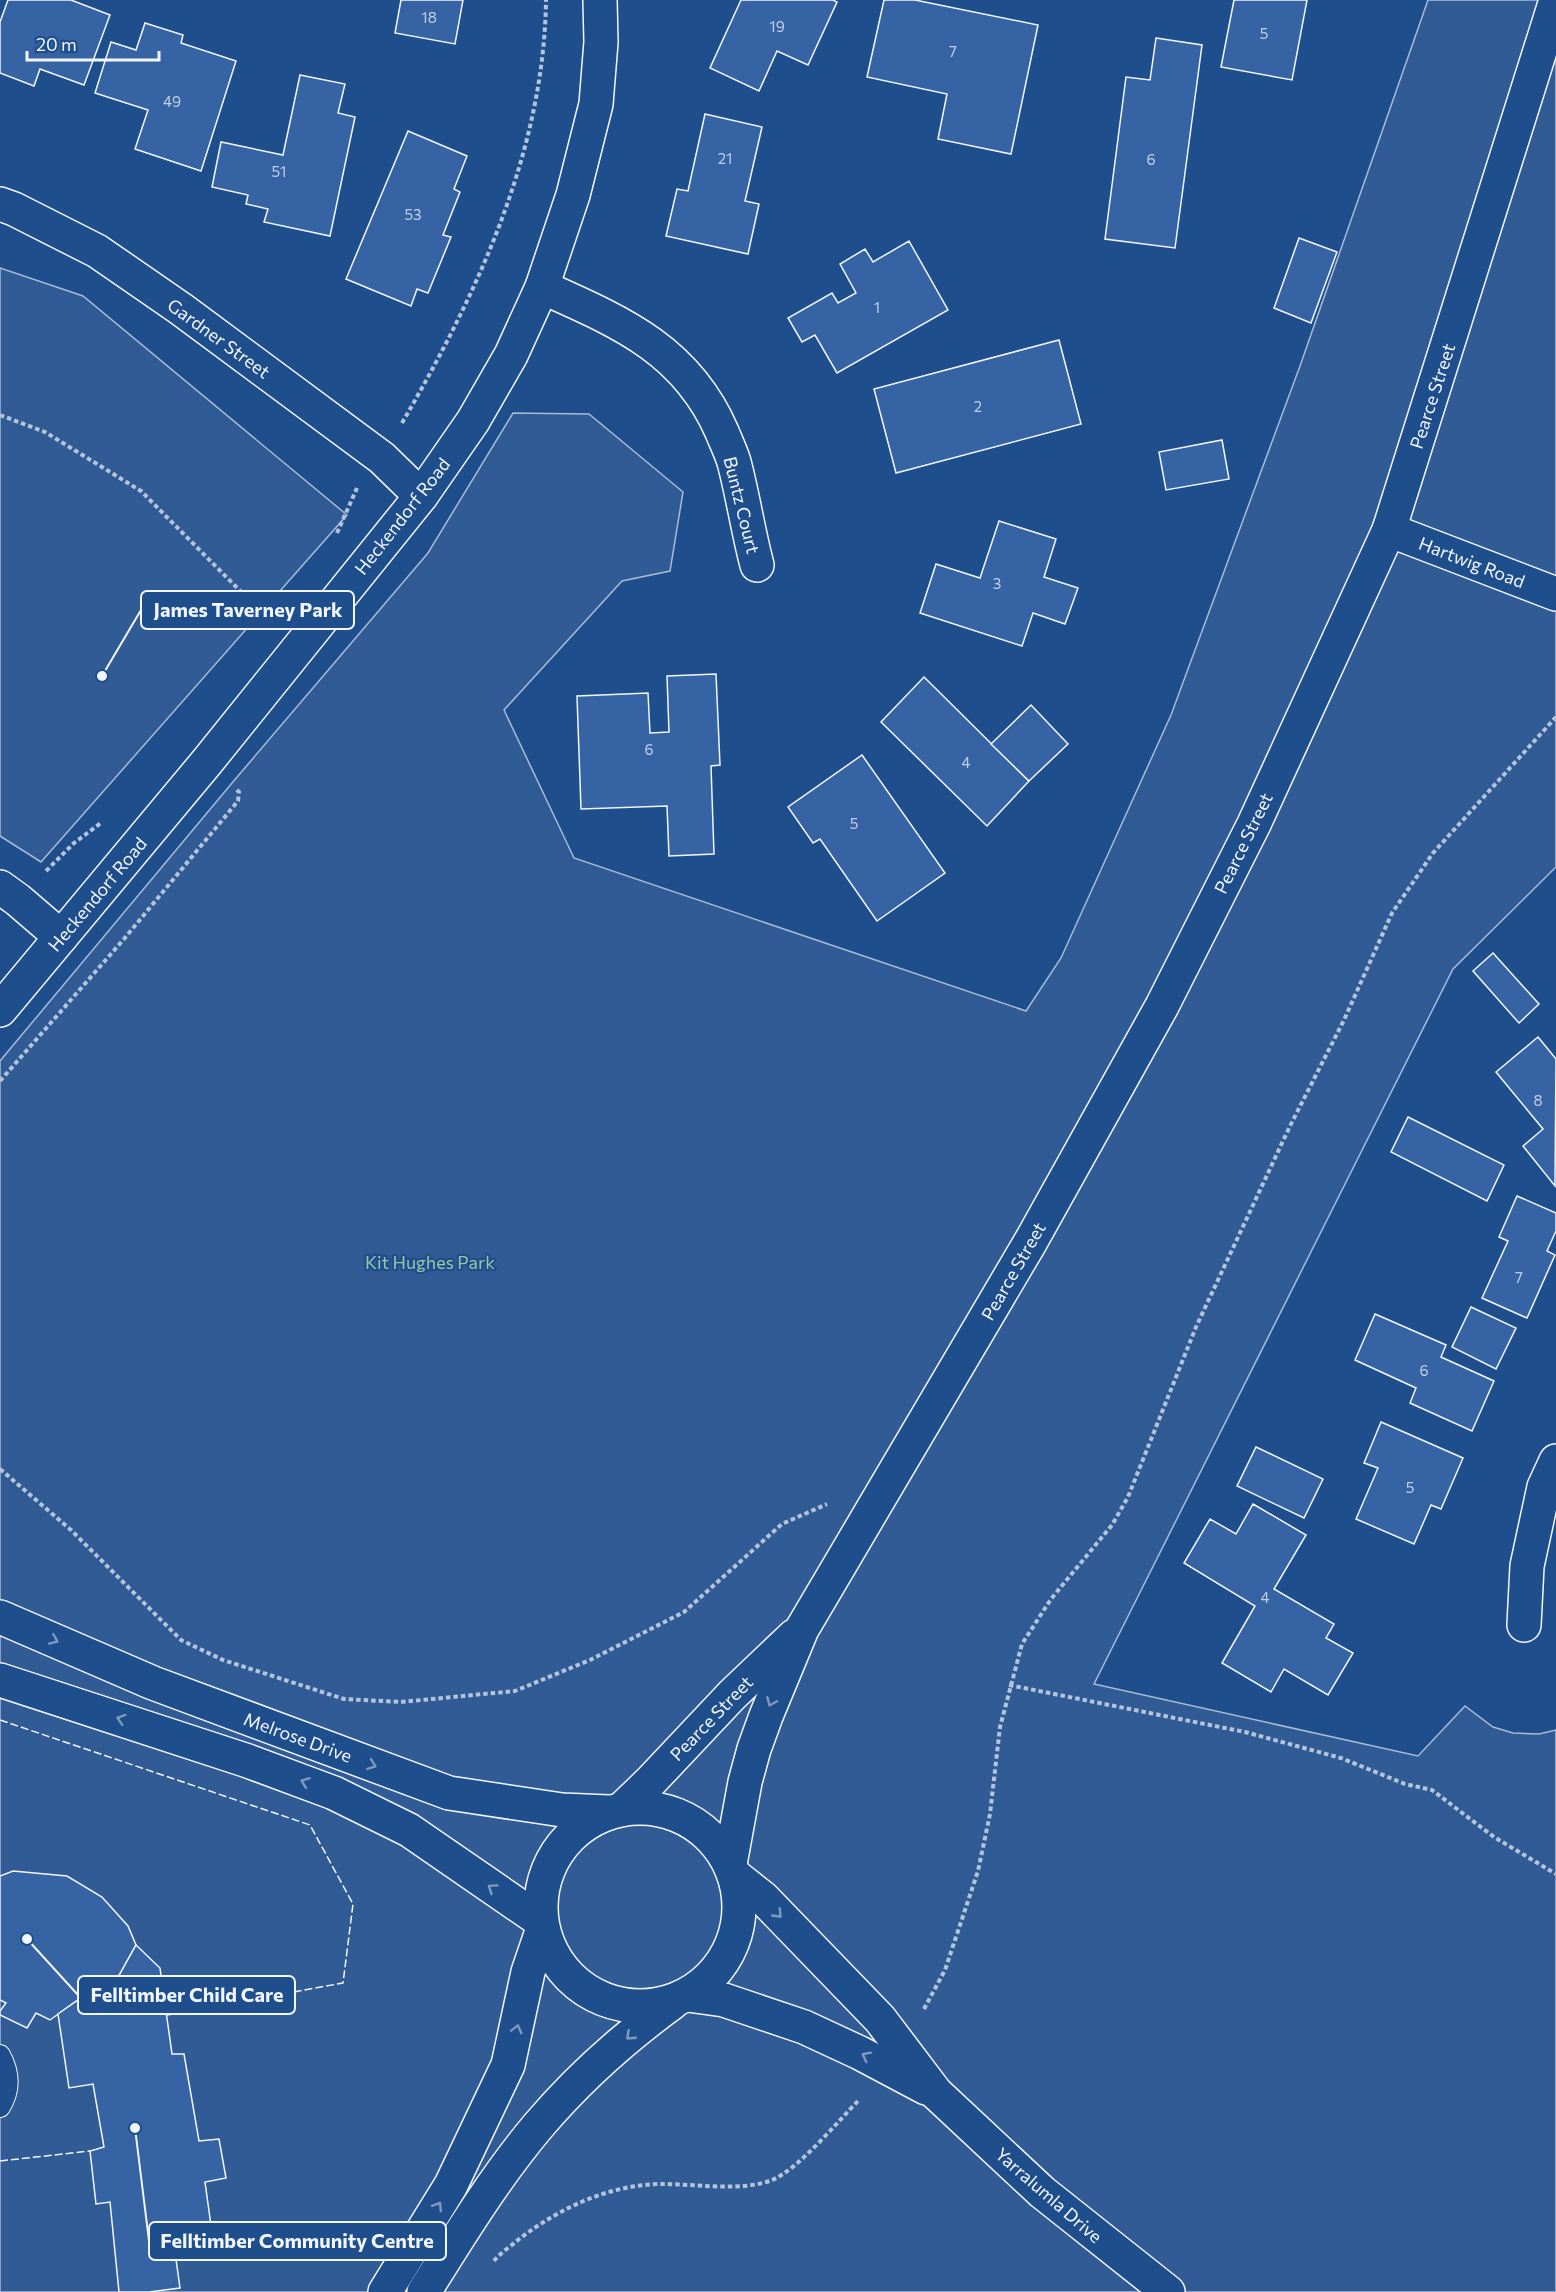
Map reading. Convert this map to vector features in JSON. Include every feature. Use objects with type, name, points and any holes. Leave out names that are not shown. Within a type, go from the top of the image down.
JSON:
[{"type":"main road","name":"Heckendorf Road","points":[[0,1010],[206,763],[421,496],[473,422],[511,355],[542,287],[573,195],[596,104],[601,42],[600,0]]},
{"type":"main road","name":"Pearce Street","points":[[732,1870],[745,1782],[754,1749],[802,1629],[1031,1241],[1162,1006],[1254,824],[1389,530],[1556,0]]},
{"type":"main road","name":"Gardner Street","points":[[0,204],[97,251],[181,309],[382,458],[421,496]]},
{"type":"main road","name":"Buntz Court","points":[[542,287],[615,320],[651,343],[689,377],[712,409],[733,460],[757,565]]},
{"type":"main road","name":"Hartwig Road","points":[[1389,530],[1556,594]]},
{"type":"main road","points":[[9,893],[61,937]]},
{"type":"main road","points":[[1524,1625],[1527,1566],[1544,1487],[1556,1461]]},
{"type":"main road","name":"Melrose Drive","points":[[0,1617],[153,1683],[449,1793],[562,1810],[615,1810]]},
{"type":"main road","name":"Pearce Street","points":[[615,1810],[649,1783],[732,1695],[802,1629]]},
{"type":"main road","points":[[0,1680],[248,1761],[334,1793],[409,1830],[542,1926],[556,1962],[579,1986],[609,2002],[643,2007],[682,1997]]},
{"type":"main road","points":[[385,2292],[451,2185],[508,2065],[528,1972],[542,1926],[541,1894],[548,1867],[563,1843],[584,1825],[615,1810],[654,1808],[685,1818],[711,1838],[732,1870],[739,1902],[737,1930],[727,1956],[710,1977],[638,2028],[578,2084],[538,2127],[475,2212],[424,2292]]},
{"type":"main road","name":"Yarralumla Drive","points":[[732,1870],[763,1898],[880,2019],[936,2093],[1042,2192],[1168,2292]]},
{"type":"main road","name":"Yarralumla Drive","points":[[682,1997],[724,2000],[804,2027],[936,2093]]},
{"type":"lane","points":[[0,2055],[7,2068],[9,2083],[0,2107]]},
{"type":"path","points":[[333,539],[339,530],[354,491],[382,458],[453,330],[481,272],[508,200],[535,109],[546,0]]},
{"type":"path","points":[[0,415],[45,432],[141,491],[272,623]]},
{"type":"path","points":[[264,632],[279,614]]},
{"type":"path","points":[[924,2008],[945,1970],[978,1871],[990,1814],[1000,1727],[1022,1644],[1051,1599],[1112,1525],[1128,1497],[1201,1317],[1290,1126],[1344,1020],[1392,913],[1432,854],[1556,717]]},
{"type":"path","points":[[0,1081],[124,939],[238,801],[239,792],[232,783],[206,763]]},
{"type":"path","points":[[9,893],[102,823]]},
{"type":"path","points":[[0,1468],[71,1530],[181,1640],[223,1660],[344,1699],[401,1702],[515,1691],[590,1660],[684,1612],[782,1524],[833,1502]]},
{"type":"path","points":[[1010,1685],[1245,1732],[1341,1758],[1405,1785],[1432,1790],[1494,1837],[1556,1874]]},
{"type":"path","points":[[490,2266],[496,2257],[537,2226],[590,2197],[631,2186],[661,2184],[744,2186],[773,2180],[803,2158],[859,2100]]},
{"type":"shaded area","points":[[1428,0],[1556,0],[1556,867],[1453,969],[1094,1684],[1418,1756],[1465,1706],[1493,1727],[1513,1733],[1539,1734],[1556,1730],[1556,2292],[0,2292],[0,1061],[428,553],[513,413],[589,414],[683,492],[670,571],[622,581],[504,710],[574,858],[1026,1011],[1061,958],[1171,715],[1300,366]]},
{"type":"shaded area","points":[[0,268],[83,296],[347,515],[41,862],[0,836]]},
{"type":"building","points":[[8,0],[71,0],[110,15],[84,85],[40,69],[34,86],[0,73],[0,22]]},
{"type":"building","points":[[401,0],[463,0],[455,44],[395,33]]},
{"type":"building","points":[[741,0],[833,0],[837,2],[808,65],[777,51],[759,91],[710,68]]},
{"type":"building","points":[[884,0],[915,0],[1038,25],[1011,154],[938,139],[947,94],[867,77]]},
{"type":"building","points":[[1234,0],[1307,0],[1292,80],[1221,67]]},
{"type":"building","points":[[145,23],[183,35],[181,43],[236,61],[201,171],[135,149],[148,110],[95,93],[111,42],[136,50]]},
{"type":"building","points":[[1156,38],[1202,45],[1175,248],[1105,239],[1126,77],[1150,80]]},
{"type":"building","points":[[300,75],[345,84],[338,113],[355,117],[330,236],[264,222],[268,209],[246,204],[248,195],[212,187],[221,142],[283,155]]},
{"type":"building","points":[[705,114],[762,127],[745,201],[759,204],[748,254],[666,236],[677,189],[688,191]]},
{"type":"building","points":[[408,131],[467,156],[454,189],[460,192],[443,235],[451,237],[428,293],[417,289],[411,306],[346,279]]},
{"type":"building","points":[[1299,238],[1337,252],[1311,323],[1274,308]]},
{"type":"building","points":[[909,241],[948,310],[837,373],[815,335],[802,342],[788,318],[832,293],[838,303],[856,293],[840,264],[865,249],[873,262]]},
{"type":"building","points":[[1059,340],[1081,424],[896,473],[874,389]]},
{"type":"building","points":[[1222,440],[1229,479],[1166,490],[1159,452]]},
{"type":"building","points":[[999,521],[1056,539],[1044,577],[1078,588],[1065,624],[1033,613],[1022,646],[920,613],[936,564],[980,578]]},
{"type":"building","points":[[716,674],[720,765],[711,766],[714,854],[669,856],[667,806],[581,809],[577,696],[648,693],[650,733],[669,732],[667,676]]},
{"type":"building","points":[[924,677],[1029,781],[987,826],[881,722]]},
{"type":"building","points":[[1031,705],[1068,744],[1029,781],[991,744]]},
{"type":"building","points":[[862,755],[945,873],[877,921],[820,839],[813,843],[788,807]]},
{"type":"building","points":[[1493,953],[1539,1004],[1519,1023],[1473,971]]},
{"type":"building","points":[[1538,1037],[1556,1059],[1555,1186],[1523,1146],[1543,1129],[1496,1072]]},
{"type":"building","points":[[1408,1117],[1504,1165],[1487,1201],[1391,1152]]},
{"type":"building","points":[[1517,1196],[1556,1213],[1556,1231],[1547,1251],[1555,1255],[1527,1318],[1482,1298],[1508,1241],[1499,1237]]},
{"type":"building","points":[[1471,1307],[1516,1328],[1496,1369],[1452,1347]]},
{"type":"building","points":[[1375,1314],[1446,1345],[1441,1357],[1494,1381],[1472,1431],[1410,1403],[1416,1388],[1355,1360]]},
{"type":"building","points":[[1381,1422],[1463,1458],[1441,1509],[1431,1505],[1414,1544],[1356,1519],[1378,1468],[1364,1463]]},
{"type":"building","points":[[1256,1447],[1323,1479],[1304,1518],[1237,1486]]},
{"type":"building","points":[[1253,1504],[1306,1535],[1274,1589],[1334,1624],[1326,1638],[1353,1653],[1328,1695],[1284,1669],[1271,1692],[1222,1663],[1255,1606],[1184,1563],[1210,1519],[1236,1534]]},
{"type":"building","points":[[13,1871],[67,1876],[102,1897],[128,1926],[136,1945],[112,1988],[85,2005],[78,2000],[50,2020],[36,2013],[27,2028],[0,2015],[6,2003],[0,2000],[0,1876]]},
{"type":"building","points":[[136,1945],[160,1968],[172,2054],[184,2054],[199,2141],[219,2139],[226,2178],[205,2182],[214,2247],[175,2252],[180,2288],[149,2292],[119,2292],[110,2202],[96,2204],[90,2151],[104,2147],[93,2084],[69,2088],[58,2014],[78,2000],[85,2005],[112,1988]]},
{"type":"fence","points":[[0,1720],[310,1825],[353,1904],[343,1983],[167,2015]]},
{"type":"fence","points":[[0,2161],[90,2151]]},
{"type":"place","name":"James Taverney Park","points":[[102,676]]},
{"type":"place","name":"Felltimber Child Care","points":[[27,1939]]},
{"type":"place","name":"Felltimber Community Centre","points":[[135,2128]]},
{"type":"park label","name":"Kit Hughes Park","points":[[430,1262]]}]
